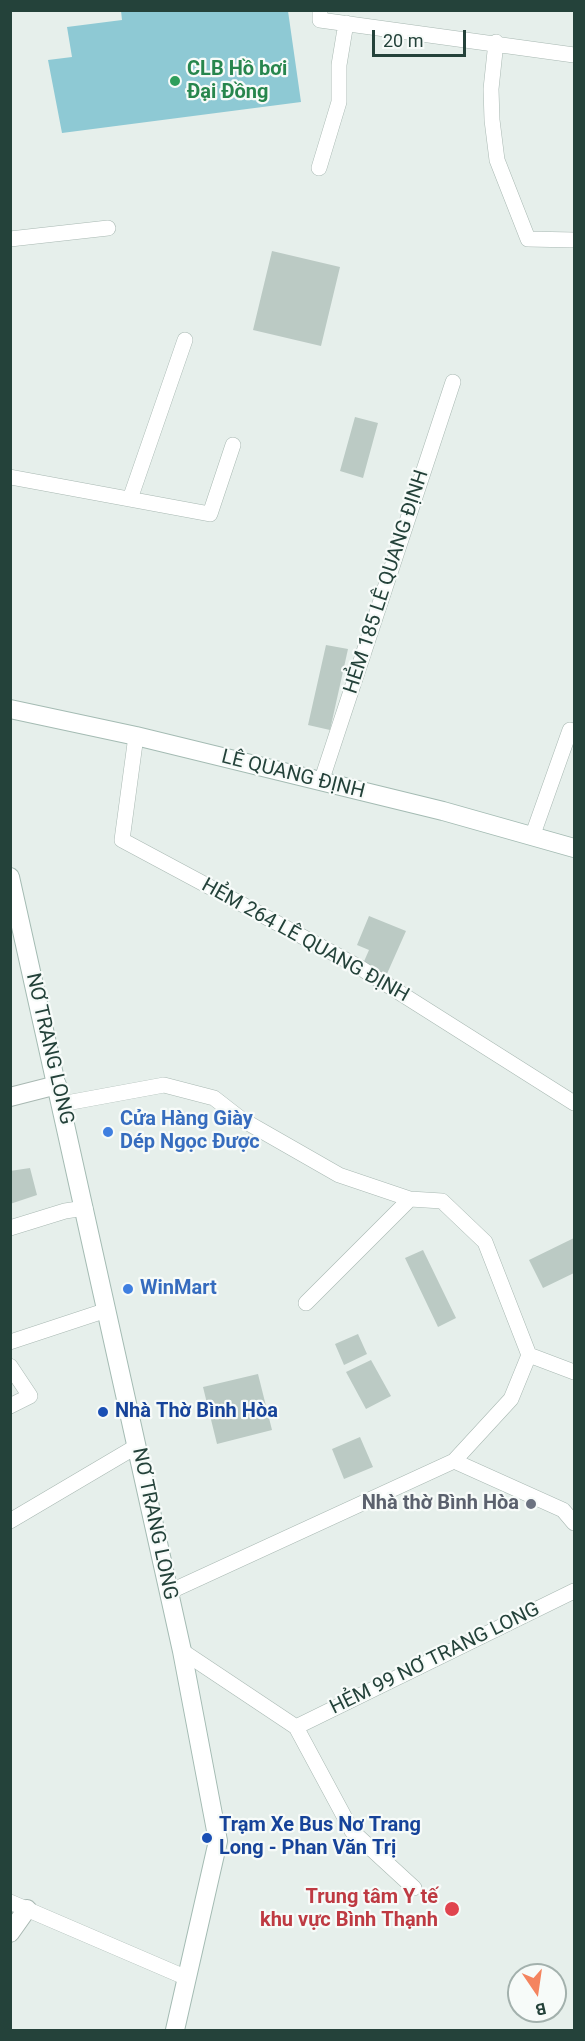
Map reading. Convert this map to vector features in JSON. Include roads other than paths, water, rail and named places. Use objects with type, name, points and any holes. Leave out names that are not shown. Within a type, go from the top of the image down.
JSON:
[{"type":"main road","name":"LÊ QUANG ĐỊNH","points":[[10,709],[136,736],[443,811],[574,848]]},
{"type":"main road","name":"NƠ TRANG LONG","points":[[10,877],[182,1651],[218,1841],[175,2031]]},
{"type":"main road","points":[[10,1097],[57,1085]]},
{"type":"main road","points":[[10,1933],[19,1906]]},
{"type":"lane","points":[[320,10],[320,20],[496,42],[574,55]]},
{"type":"lane","points":[[319,168],[339,102],[339,65],[346,23]]},
{"type":"lane","points":[[496,42],[491,89],[497,160],[528,239],[574,240]]},
{"type":"lane","points":[[10,239],[108,228]]},
{"type":"lane","points":[[130,499],[185,340]]},
{"type":"lane","name":"HẺM 185 LÊ QUANG ĐỊNH","points":[[321,782],[453,382]]},
{"type":"lane","points":[[10,477],[210,514],[233,445]]},
{"type":"lane","points":[[532,837],[570,730]]},
{"type":"lane","name":"HẺM 264 LÊ QUANG ĐỊNH","points":[[136,736],[122,840],[359,968],[574,1103]]},
{"type":"lane","points":[[61,1104],[164,1085],[214,1098],[240,1119],[339,1175],[410,1199],[442,1201],[485,1242],[529,1355],[511,1399],[454,1461],[169,1592]]},
{"type":"lane","points":[[306,1303],[410,1199]]},
{"type":"lane","points":[[10,1228],[65,1211],[85,1208]]},
{"type":"lane","points":[[10,1342],[107,1310]]},
{"type":"lane","points":[[529,1355],[574,1371]]},
{"type":"lane","points":[[10,1366],[30,1395],[10,1406]]},
{"type":"lane","points":[[10,1521],[137,1446]]},
{"type":"lane","points":[[454,1461],[563,1510],[574,1523]]},
{"type":"lane","name":"HẺM 99 NƠ TRANG LONG","points":[[296,1727],[574,1591]]},
{"type":"lane","points":[[182,1651],[296,1727],[352,1831],[414,1888]]},
{"type":"lane","points":[[19,1906],[187,1978]]},
{"type":"water","name":"CLB Hồ bơi Đại Đồng","points":[[121,11],[288,11],[301,102],[62,133],[48,60],[72,57],[67,27],[122,20]]},
{"type":"place","name":"CLB Hồ bơi Đại Đồng","points":[[175,81]]},
{"type":"place","name":"Cửa Hàng Giày Dép Ngọc Được","points":[[108,1132]]},
{"type":"place","name":"WinMart","points":[[128,1289]]},
{"type":"place","name":"Nhà Thờ Bình Hòa","points":[[103,1412]]},
{"type":"place","name":"Nhà thờ Bình Hòa","points":[[531,1504]]},
{"type":"place","name":"Trạm Xe Bus Nơ Trang Long - Phan Văn Trị","points":[[207,1838]]},
{"type":"place","name":"Trung tâm Y tế khu vực Bình Thạnh","points":[[452,1909]]}]
